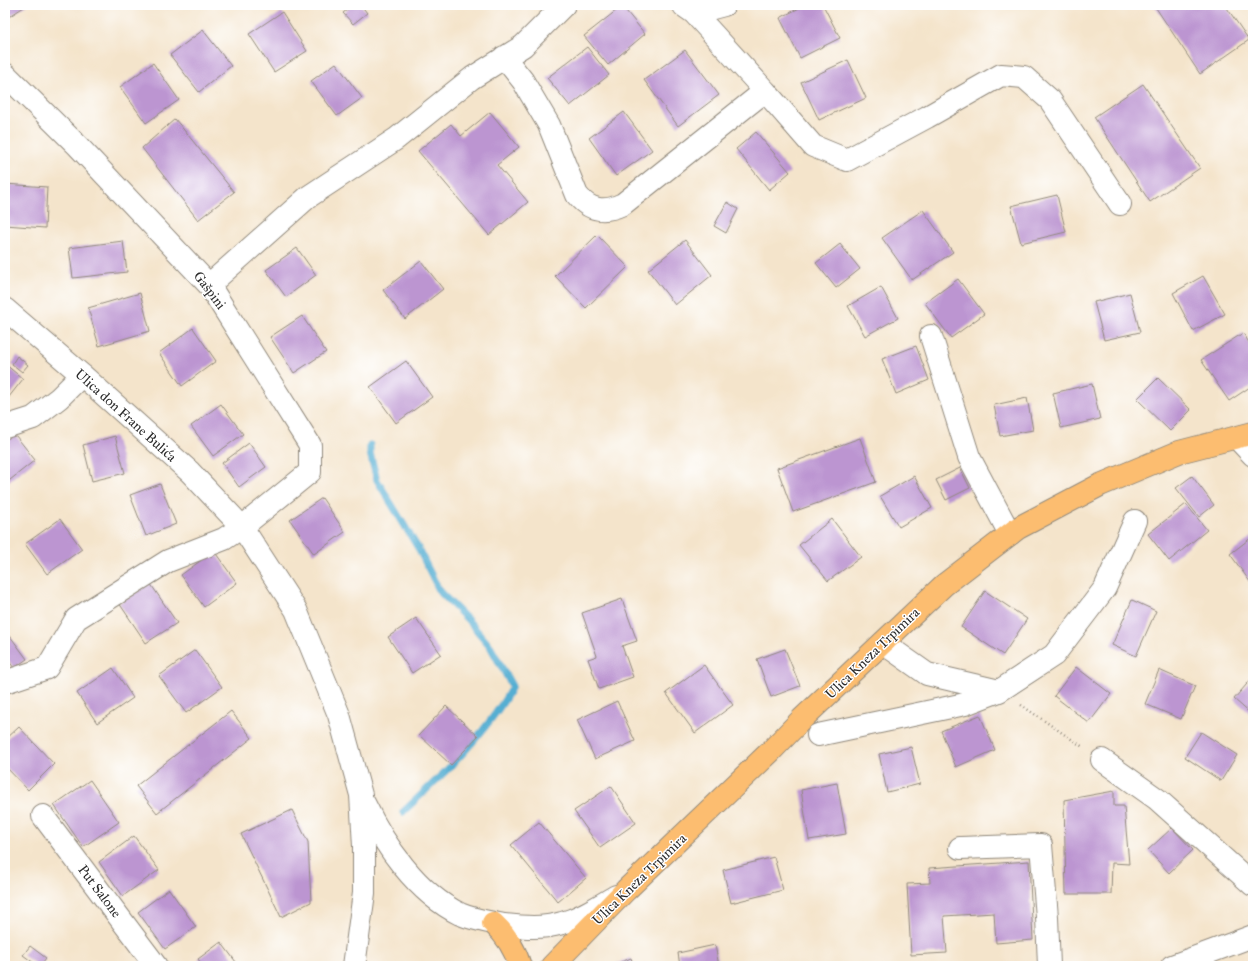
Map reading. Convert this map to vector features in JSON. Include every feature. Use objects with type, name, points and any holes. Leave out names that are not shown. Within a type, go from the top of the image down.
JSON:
[{"type":"main road","name":"Ulica Kneza Trpimira","points":[[552,966],[626,890],[944,585],[1010,534],[1018,528],[1100,484],[1179,452],[1245,436]]},
{"type":"main road","points":[[493,923],[510,943],[520,966]]},
{"type":"street","points":[[209,285],[308,197],[396,139],[472,78],[522,46],[564,5]]},
{"type":"street","points":[[688,9],[724,5]]},
{"type":"street","points":[[688,9],[766,91],[813,146],[847,160],[927,118],[1001,75],[1024,77],[1050,100],[1120,204]]},
{"type":"street","points":[[504,57],[523,81],[549,125],[577,195],[584,204],[598,209],[612,209],[623,204],[766,91]]},
{"type":"street","name":"Gašpini","points":[[5,74],[78,146],[209,285],[310,445],[310,472],[242,527]]},
{"type":"street","name":"Ulica don Frane Bulića","points":[[5,309],[82,375],[190,472],[242,527],[296,610],[339,715],[361,795],[372,818],[394,854],[425,889],[459,913],[476,920],[516,926],[537,927],[562,924],[588,912],[626,890]]},
{"type":"street","points":[[931,336],[969,457],[1010,534]]},
{"type":"street","points":[[5,427],[33,418],[59,398],[82,375]]},
{"type":"street","points":[[1245,436],[1253,455]]},
{"type":"street","points":[[818,735],[966,704],[999,691],[1054,655],[1105,588],[1135,521]]},
{"type":"street","points":[[5,682],[47,668],[76,619],[168,561],[224,539],[242,527]]},
{"type":"street","points":[[883,643],[927,674],[999,691]]},
{"type":"street","points":[[1102,760],[1157,799],[1253,885]]},
{"type":"street","name":"Ulica don Frane Bulića","points":[[354,966],[364,893],[364,846],[361,795]]},
{"type":"street","name":"Put Salone","points":[[44,816],[156,966]]},
{"type":"street","points":[[960,848],[1041,845],[1047,917],[1049,966]]},
{"type":"street","points":[[1172,966],[1253,936]]},
{"type":"path","points":[[999,691],[1102,760]]},
{"type":"building","points":[[5,5],[27,5],[7,18],[5,15]]},
{"type":"building","points":[[353,5],[361,5],[367,13],[353,24],[343,13]]},
{"type":"building","points":[[805,5],[823,5],[840,38],[800,58],[780,18]]},
{"type":"building","points":[[1154,5],[1225,5],[1249,40],[1200,74]]},
{"type":"building","points":[[622,6],[645,34],[608,65],[584,36]]},
{"type":"building","points":[[282,12],[307,51],[274,72],[249,34]]},
{"type":"building","points":[[203,30],[231,66],[199,92],[170,55]]},
{"type":"building","points":[[587,47],[609,75],[570,106],[547,78]]},
{"type":"building","points":[[685,50],[719,95],[678,126],[644,80]]},
{"type":"building","points":[[848,60],[866,98],[819,120],[801,82]]},
{"type":"building","points":[[153,63],[179,100],[146,123],[120,87]]},
{"type":"building","points":[[336,63],[362,98],[337,116],[311,81]]},
{"type":"building","points":[[1143,84],[1200,168],[1150,202],[1094,117]]},
{"type":"building","points":[[490,112],[519,147],[497,165],[528,202],[489,235],[418,151],[451,124],[461,136]]},
{"type":"building","points":[[624,112],[652,150],[616,176],[589,138]]},
{"type":"building","points":[[175,119],[234,192],[198,220],[142,148]]},
{"type":"building","points":[[756,132],[790,172],[769,190],[736,149]]},
{"type":"building","points":[[5,184],[47,187],[45,228],[5,225]]},
{"type":"building","points":[[1057,195],[1066,232],[1021,243],[1011,206]]},
{"type":"building","points":[[727,202],[738,209],[726,233],[714,226]]},
{"type":"building","points":[[923,210],[953,252],[912,280],[882,238]]},
{"type":"building","points":[[597,235],[628,267],[586,308],[555,276]]},
{"type":"building","points":[[685,240],[712,275],[675,305],[648,270]]},
{"type":"building","points":[[123,241],[127,272],[73,278],[69,248]]},
{"type":"building","points":[[840,244],[860,269],[836,288],[816,263]]},
{"type":"building","points":[[297,248],[316,275],[286,297],[266,270]]},
{"type":"building","points":[[421,261],[443,289],[405,319],[383,290]]},
{"type":"building","points":[[1203,276],[1225,314],[1193,331],[1173,293]]},
{"type":"building","points":[[958,279],[984,314],[951,338],[925,303]]},
{"type":"building","points":[[881,287],[898,318],[865,336],[848,306]]},
{"type":"building","points":[[140,293],[150,331],[99,346],[88,308]]},
{"type":"building","points":[[1130,293],[1140,332],[1104,340],[1094,302]]},
{"type":"building","points":[[302,316],[326,352],[294,373],[270,337]]},
{"type":"building","points":[[193,328],[216,361],[182,386],[159,353]]},
{"type":"building","points":[[1243,333],[1253,349],[1253,385],[1229,401],[1201,360]]},
{"type":"building","points":[[916,346],[929,380],[896,394],[882,359]]},
{"type":"building","points":[[17,356],[28,365],[22,372],[12,364]]},
{"type":"building","points":[[406,361],[432,397],[396,423],[370,387]]},
{"type":"building","points":[[5,364],[23,379],[5,402]]},
{"type":"building","points":[[1158,378],[1191,410],[1170,431],[1137,399]]},
{"type":"building","points":[[1092,384],[1100,419],[1061,428],[1053,393]]},
{"type":"building","points":[[1027,398],[1033,430],[1000,436],[994,405]]},
{"type":"building","points":[[221,404],[243,434],[213,456],[191,426]]},
{"type":"building","points":[[12,431],[35,460],[5,484],[5,437]]},
{"type":"building","points":[[115,436],[125,473],[92,481],[83,445]]},
{"type":"building","points":[[860,438],[876,482],[793,512],[777,468]]},
{"type":"building","points":[[249,443],[266,467],[239,487],[222,463]]},
{"type":"building","points":[[960,468],[970,488],[946,500],[936,480]]},
{"type":"building","points":[[914,476],[932,508],[899,527],[880,496]]},
{"type":"building","points":[[1192,476],[1214,505],[1199,517],[1176,488]]},
{"type":"building","points":[[160,484],[176,524],[146,536],[130,495]]},
{"type":"building","points":[[322,498],[345,532],[314,554],[290,520]]},
{"type":"building","points":[[1186,504],[1207,530],[1169,561],[1148,534]]},
{"type":"building","points":[[60,519],[82,549],[47,574],[25,544]]},
{"type":"building","points":[[832,519],[861,557],[828,581],[799,545]]},
{"type":"building","points":[[1252,537],[1253,538],[1253,586],[1230,554]]},
{"type":"building","points":[[214,551],[237,583],[204,607],[181,575]]},
{"type":"building","points":[[150,583],[177,623],[146,643],[119,603]]},
{"type":"building","points":[[985,591],[1027,619],[1003,655],[961,627]]},
{"type":"building","points":[[622,599],[637,641],[622,646],[633,677],[599,689],[588,659],[597,656],[582,613]]},
{"type":"building","points":[[1132,600],[1156,611],[1136,656],[1112,645]]},
{"type":"building","points":[[416,618],[441,654],[412,673],[388,637]]},
{"type":"building","points":[[10,636],[27,659],[14,668],[5,656],[5,640]]},
{"type":"building","points":[[785,649],[800,686],[771,697],[757,659]]},
{"type":"building","points":[[195,650],[222,687],[186,713],[159,676]]},
{"type":"building","points":[[704,665],[733,705],[695,733],[666,693]]},
{"type":"building","points":[[1076,667],[1111,694],[1089,723],[1054,696]]},
{"type":"building","points":[[113,668],[133,698],[97,723],[77,693]]},
{"type":"building","points":[[1159,670],[1195,686],[1181,719],[1145,704]]},
{"type":"building","points":[[1253,677],[1253,716],[1234,699]]},
{"type":"building","points":[[617,701],[635,741],[595,759],[577,720]]},
{"type":"building","points":[[446,706],[478,736],[451,765],[419,735]]},
{"type":"building","points":[[231,711],[252,738],[157,813],[136,786]]},
{"type":"building","points":[[980,715],[995,750],[956,767],[941,731]]},
{"type":"building","points":[[19,727],[54,764],[28,790],[5,766],[5,740]]},
{"type":"building","points":[[1201,732],[1237,755],[1221,781],[1185,757]]},
{"type":"building","points":[[911,747],[920,784],[887,792],[879,754]]},
{"type":"building","points":[[90,780],[119,822],[83,847],[54,805]]},
{"type":"building","points":[[837,783],[846,834],[809,840],[801,790]]},
{"type":"building","points":[[611,786],[636,823],[600,848],[574,811]]},
{"type":"building","points":[[1114,791],[1114,806],[1124,806],[1129,864],[1112,863],[1111,894],[1066,894],[1064,800]]},
{"type":"building","points":[[292,810],[308,842],[311,902],[281,917],[241,834]]},
{"type":"building","points":[[539,822],[586,878],[558,902],[511,845]]},
{"type":"building","points":[[1172,828],[1193,850],[1169,873],[1148,850]]},
{"type":"building","points":[[134,836],[159,870],[123,896],[99,862]]},
{"type":"building","points":[[774,857],[783,890],[731,903],[723,870]]},
{"type":"building","points":[[1029,861],[1033,940],[996,943],[994,913],[944,916],[947,953],[911,955],[907,884],[930,883],[929,868]]},
{"type":"building","points":[[169,889],[196,927],[165,949],[138,912]]},
{"type":"building","points":[[221,942],[239,966],[203,966],[198,959]]},
{"type":"building","points":[[715,945],[719,966],[680,966],[678,953]]},
{"type":"building","points":[[30,946],[46,958],[40,966],[23,955]]},
{"type":"building","points":[[631,958],[634,966],[611,966]]},
{"type":"waterway","points":[[370,445],[370,453],[377,480],[418,548],[440,592],[467,619],[490,646],[512,686],[499,709],[469,746],[448,769],[403,812]]}]
